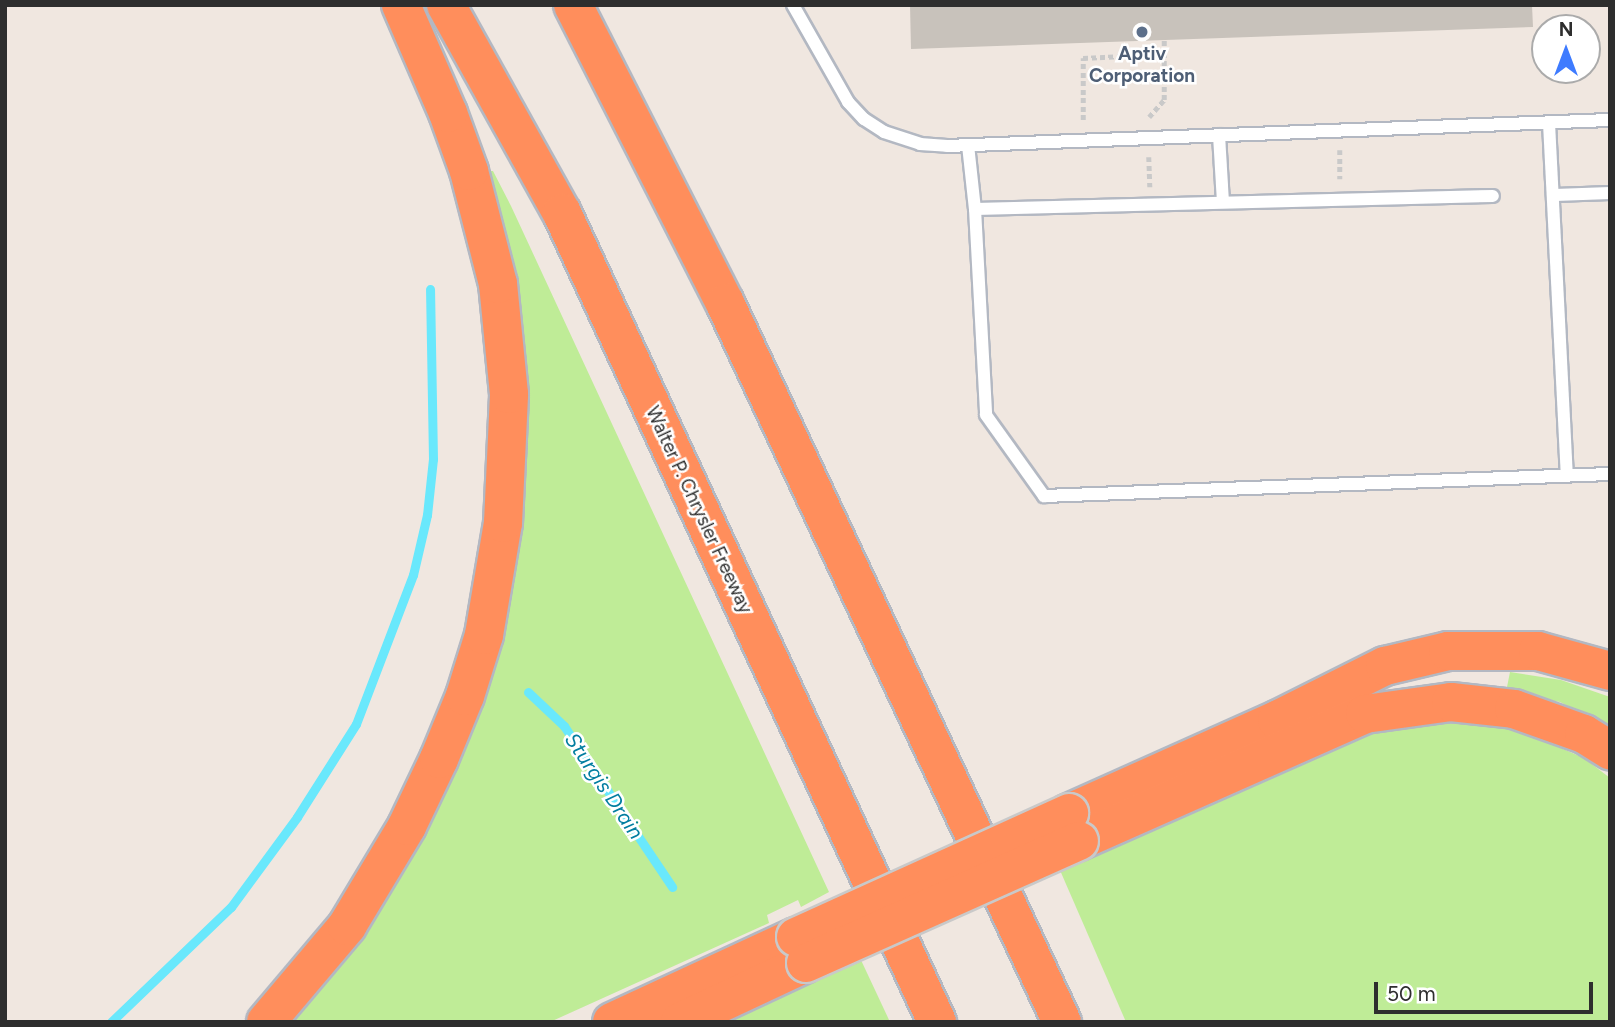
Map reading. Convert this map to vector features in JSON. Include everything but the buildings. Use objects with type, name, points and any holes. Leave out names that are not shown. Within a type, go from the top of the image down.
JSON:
[{"type":"highway","points":[[266,1022],[347,926],[407,826],[439,759],[465,696],[484,635],[503,523],[509,394],[498,284],[469,171],[448,113],[401,5]]},
{"type":"highway","name":"Walter P. Chrysler Freeway","points":[[446,5],[562,213],[937,1022]]},
{"type":"highway","points":[[573,5],[725,303],[1062,1022]]},
{"type":"highway","points":[[1074,827],[1265,725],[1385,666],[1448,651],[1538,651],[1610,671]]},
{"type":"highway","points":[[612,1022],[801,950],[1074,827],[1364,714],[1451,702],[1514,709],[1584,734],[1610,750]]},
{"type":"highway","points":[[680,1022],[801,950]]},
{"type":"lane","points":[[793,5],[835,84],[864,119],[884,132],[920,144],[968,145],[1610,121]]},
{"type":"lane","points":[[1549,123],[1555,195],[1567,476]]},
{"type":"lane","points":[[1219,135],[1223,202]]},
{"type":"lane","points":[[968,145],[975,209],[986,415],[1044,496],[1610,474]]},
{"type":"lane","points":[[1555,195],[1610,193]]},
{"type":"lane","points":[[975,209],[1493,196]]},
{"type":"path","points":[[1148,118],[1164,100],[1164,40]]},
{"type":"path","points":[[1083,121],[1083,58],[1164,54]]},
{"type":"green space","points":[[484,171],[493,171],[511,206],[829,892],[801,907],[798,900],[767,915],[769,923],[550,1022],[288,1022],[511,579]]},
{"type":"green space","points":[[1510,672],[1561,680],[1610,697],[1610,728],[1560,702],[1506,692]]},
{"type":"green space","points":[[1418,721],[1512,727],[1584,758],[1610,778],[1610,1022],[1126,1022],[1059,868],[1359,732]]},
{"type":"green space","points":[[860,958],[890,1022],[721,1022]]},
{"type":"waterway","points":[[111,1022],[231,907],[297,817],[356,724],[413,575],[427,515],[433,459],[430,289]]},
{"type":"waterway","name":"Sturgis Drain","points":[[528,692],[564,726],[672,887]]},
{"type":"place","name":"Aptiv Corporation","points":[[1142,32]]}]
